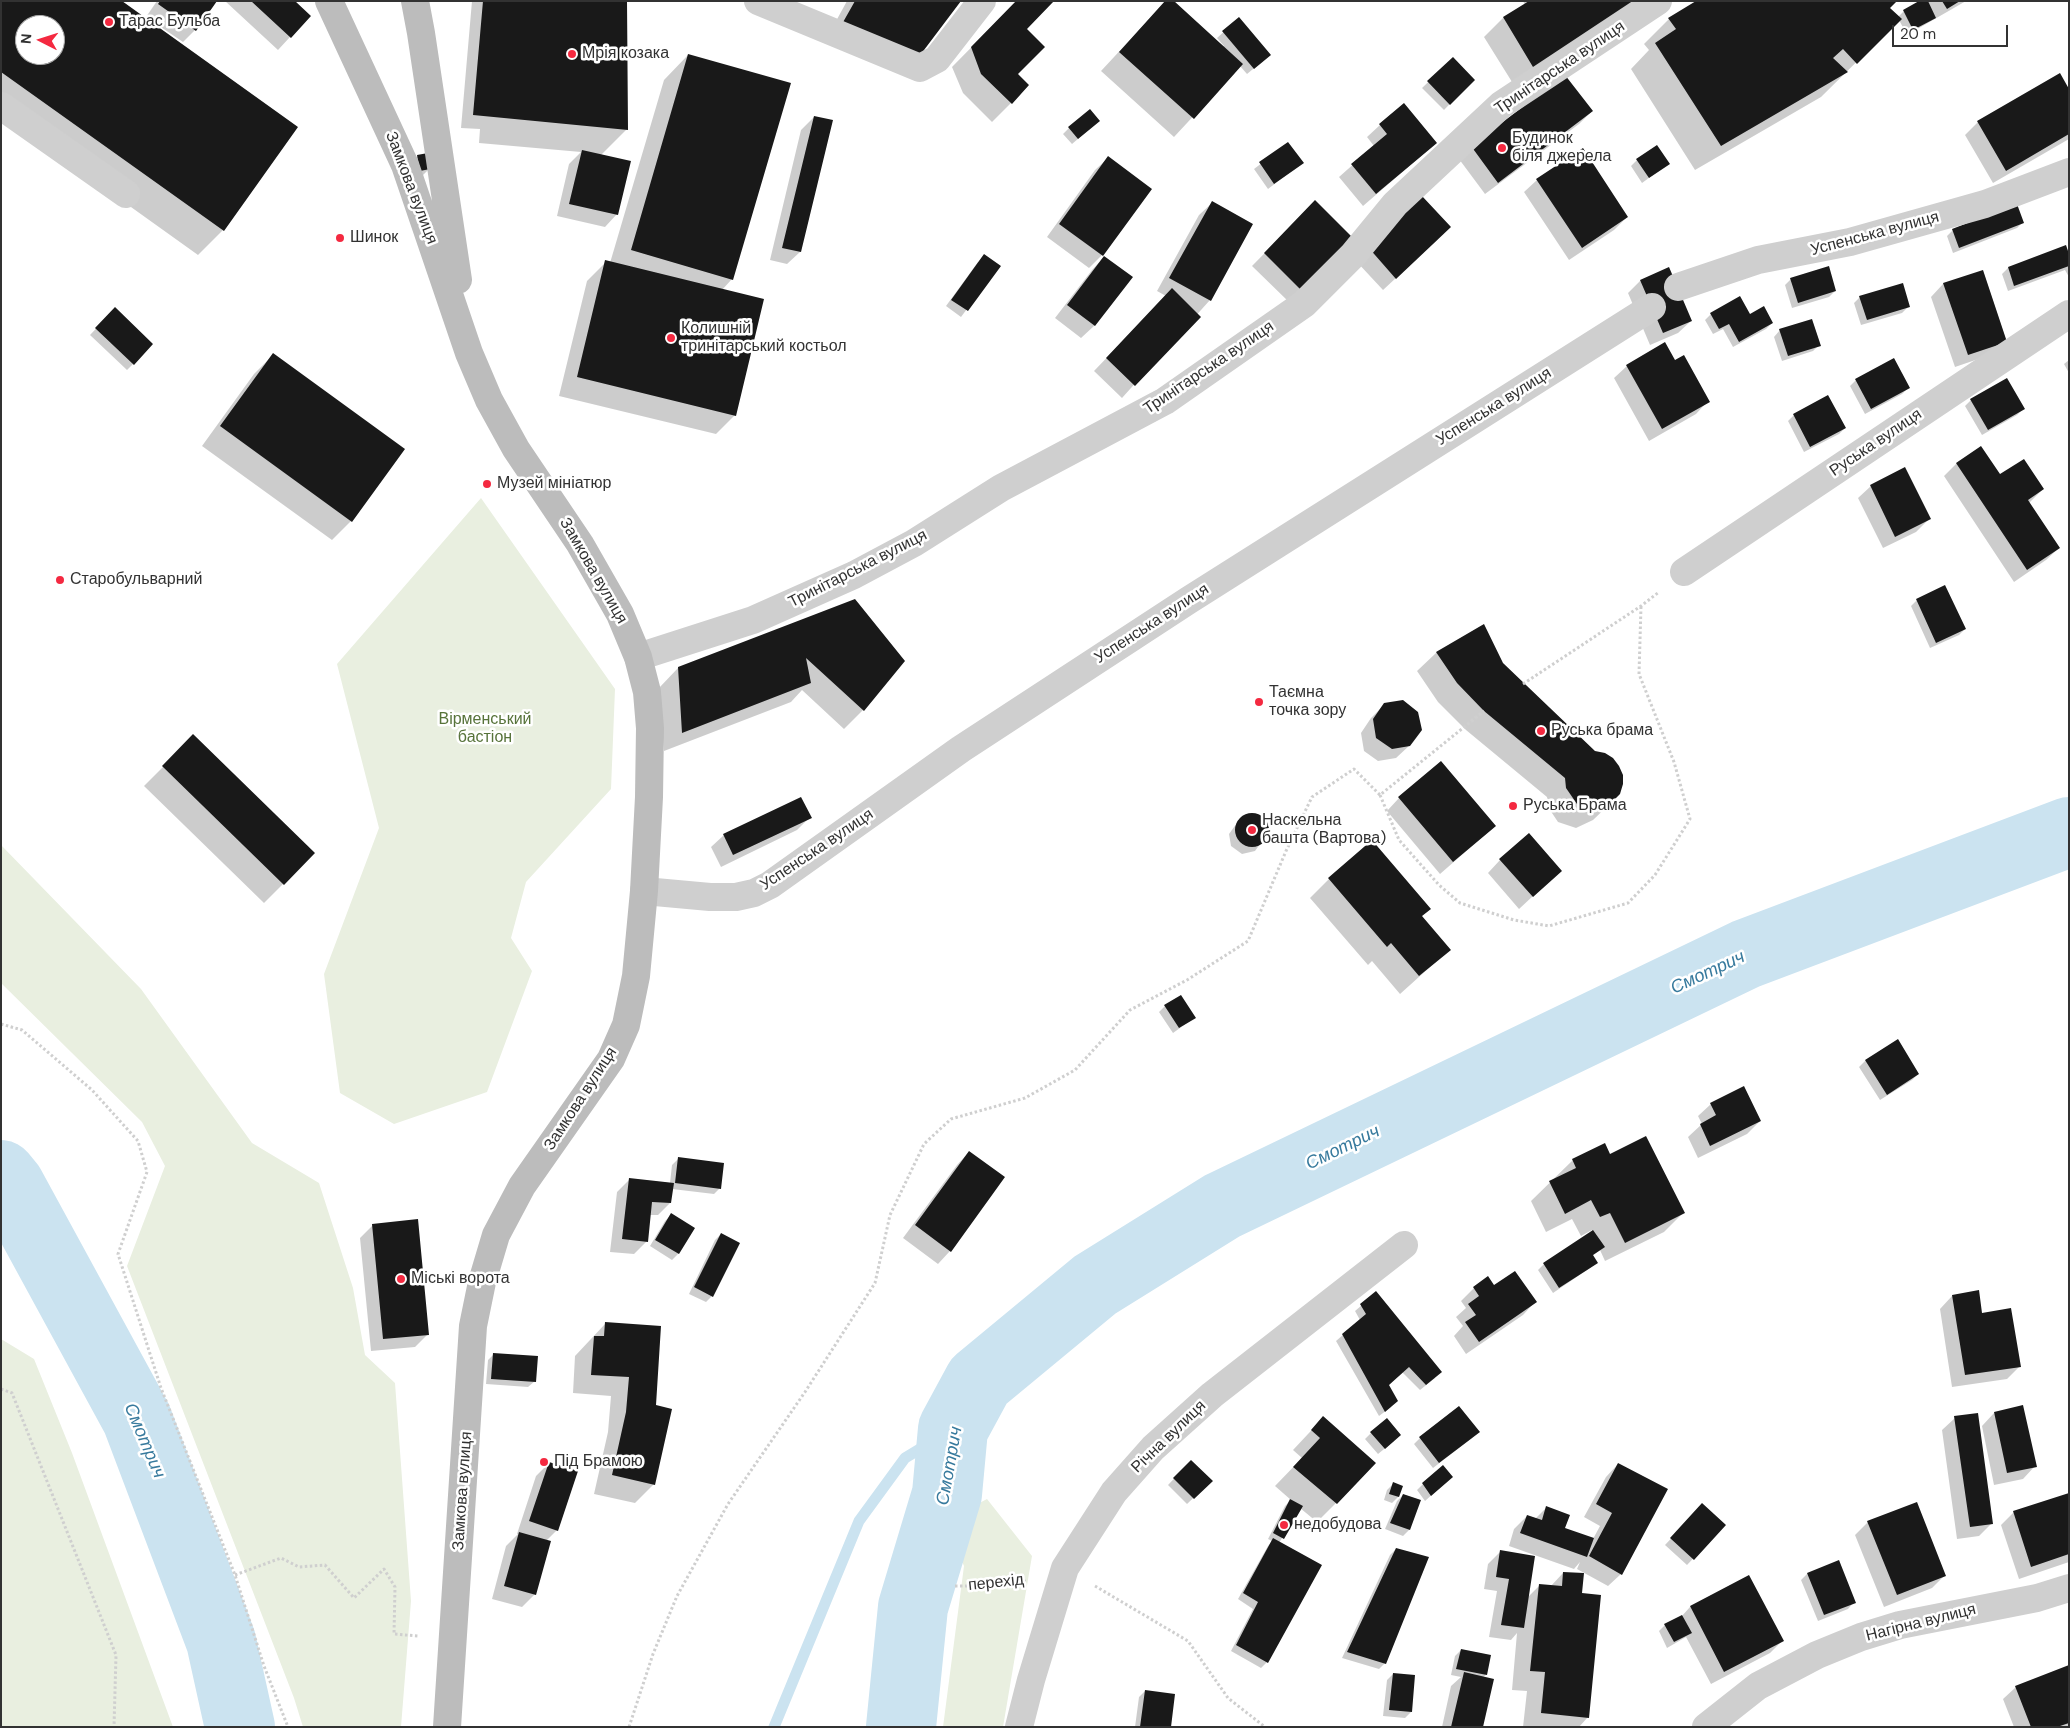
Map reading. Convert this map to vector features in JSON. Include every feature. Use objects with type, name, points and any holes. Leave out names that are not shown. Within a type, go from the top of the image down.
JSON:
[{"type":"main road","name":"Замкова вулиця","points":[[329,1],[405,165],[469,353],[489,400],[516,449],[580,544],[620,614],[638,657],[647,692],[650,728],[650,797],[644,891],[636,976],[626,1025],[611,1059],[522,1186],[496,1235],[482,1282],[473,1326],[447,1727]]},
{"type":"main road","name":"Замкова вулиця","points":[[415,1],[469,353]]},
{"type":"street","points":[[758,1],[920,68],[937,60],[982,1]]},
{"type":"street","name":"Тринітарська вулиця","points":[[638,657],[753,620],[854,575],[914,543],[1001,488],[1165,401],[1304,304],[1353,254],[1395,204],[1501,105],[1658,1]]},
{"type":"street","points":[[1,106],[126,194]]},
{"type":"street","name":"Успенська вулиця","points":[[1678,287],[1758,260],[1850,242],[1985,204],[2069,172]]},
{"type":"street","name":"Успенська вулиця","points":[[644,891],[710,897],[736,896],[754,893],[770,885],[961,749],[1189,600],[1652,307]]},
{"type":"street","name":"Руська вулиця","points":[[1684,572],[2069,314]]},
{"type":"street","name":"Річна вулиця","points":[[1020,1727],[1030,1680],[1065,1568],[1114,1492],[1153,1448],[1212,1395],[1404,1245]]},
{"type":"street","name":"Нагірна вулиця","points":[[1706,1727],[1758,1686],[1817,1655],[1861,1637],[1900,1625],[2037,1598],[2069,1588]]},
{"type":"path","points":[[1523,684],[1641,606],[1684,572]]},
{"type":"path","points":[[629,1727],[653,1654],[677,1596],[728,1504],[805,1392],[875,1283],[890,1215],[924,1144],[950,1119],[1025,1098],[1075,1070],[1130,1010],[1187,980],[1248,941],[1286,851],[1312,797],[1354,769],[1380,795],[1399,840],[1439,885],[1460,902],[1514,920],[1549,926],[1628,903],[1656,875],[1690,819],[1674,762],[1640,674],[1641,606]]},
{"type":"path","points":[[1380,795],[1484,712]]},
{"type":"path","points":[[1,1024],[22,1030],[92,1090],[138,1141],[147,1172],[118,1254],[161,1388],[235,1575],[264,1666],[288,1727]]},
{"type":"path","points":[[1,1389],[12,1393],[116,1655],[114,1727]]},
{"type":"path","points":[[235,1575],[281,1558],[299,1567],[325,1565],[354,1598],[384,1568],[395,1587],[394,1634],[422,1636]]},
{"type":"path","points":[[1065,1568],[1188,1641],[1228,1698],[1265,1727]]},
{"type":"path","name":"перехід","points":[[956,1586],[1020,1583],[1065,1568]]},
{"type":"green space","name":"Вірменський бастіон","points":[[481,498],[615,689],[611,789],[526,882],[511,938],[532,971],[487,1092],[394,1124],[340,1093],[324,974],[379,828],[337,664]]},
{"type":"green space","points":[[1,845],[141,989],[252,1143],[319,1183],[353,1288],[365,1355],[395,1383],[411,1601],[401,1727],[303,1727],[294,1698],[127,1266],[165,1166],[142,1122],[1,983]]},
{"type":"green space","points":[[1,1339],[34,1359],[72,1453],[173,1727],[1,1727]]},
{"type":"green space","points":[[987,1499],[1032,1556],[1003,1727],[943,1727],[964,1566],[945,1521]]},
{"type":"building","points":[[1,1],[122,1],[298,127],[224,231],[1,72]]},
{"type":"building","points":[[160,1],[217,1],[196,31],[158,4]]},
{"type":"building","points":[[251,1],[295,1],[311,16],[291,38]]},
{"type":"building","points":[[483,1],[627,1],[628,130],[473,115]]},
{"type":"building","points":[[855,1],[961,1],[921,54],[842,24]]},
{"type":"building","points":[[1016,1],[1054,1],[1027,29],[1045,47],[1018,74],[1029,85],[1012,104],[981,74],[971,47]]},
{"type":"building","points":[[1165,1],[1174,1],[1243,64],[1194,119],[1119,52]]},
{"type":"building","points":[[1529,1],[1636,1],[1536,72],[1503,17]]},
{"type":"building","points":[[1696,1],[1897,1],[1890,8],[1902,19],[1857,64],[1843,49],[1833,58],[1848,72],[1721,146],[1655,43],[1676,29],[1668,18]]},
{"type":"building","points":[[1919,1],[1928,1],[1936,18],[1913,30],[1903,10]]},
{"type":"building","points":[[1942,1],[1960,1],[1947,9]]},
{"type":"building","points":[[1239,17],[1271,55],[1254,69],[1222,31]]},
{"type":"building","points":[[688,54],[791,83],[733,280],[631,250]]},
{"type":"building","points":[[1453,57],[1475,80],[1450,105],[1427,81]]},
{"type":"building","points":[[2060,73],[2069,89],[2069,134],[2006,171],[1977,121]]},
{"type":"building","points":[[1565,75],[1593,111],[1498,183],[1471,146]]},
{"type":"building","points":[[1404,103],[1437,143],[1376,194],[1351,164],[1387,134],[1379,124]]},
{"type":"building","points":[[1090,109],[1100,121],[1078,139],[1068,127]]},
{"type":"building","points":[[814,116],[833,120],[801,252],[782,248]]},
{"type":"building","points":[[1288,142],[1304,163],[1274,184],[1259,162]]},
{"type":"building","points":[[1657,145],[1670,164],[1649,178],[1636,159]]},
{"type":"building","points":[[1583,148],[1628,217],[1582,248],[1536,179]]},
{"type":"building","points":[[582,150],[631,161],[618,215],[569,204]]},
{"type":"building","points":[[428,153],[430,169],[420,171],[417,155]]},
{"type":"building","points":[[1108,156],[1152,189],[1103,256],[1059,224]]},
{"type":"building","points":[[1422,196],[1451,227],[1396,279],[1368,247]]},
{"type":"building","points":[[1315,200],[1354,239],[1303,292],[1264,253]]},
{"type":"building","points":[[1212,201],[1253,224],[1211,301],[1169,278]]},
{"type":"building","points":[[2017,204],[2024,223],[1959,248],[1952,229]]},
{"type":"building","points":[[2066,245],[2069,254],[2069,266],[2014,286],[2008,267]]},
{"type":"building","points":[[984,254],[1001,266],[968,311],[951,300]]},
{"type":"building","points":[[1104,256],[1133,277],[1095,326],[1067,305]]},
{"type":"building","name":"Колишній тринітарський костьол","points":[[605,260],[764,299],[736,416],[577,377]]},
{"type":"building","points":[[1829,266],[1836,291],[1798,303],[1790,278]]},
{"type":"building","points":[[1669,267],[1692,321],[1663,333],[1640,280]]},
{"type":"building","points":[[1983,270],[2007,342],[1968,355],[1943,283]]},
{"type":"building","points":[[1903,283],[1910,307],[1867,320],[1859,296]]},
{"type":"building","points":[[1172,288],[1201,317],[1135,386],[1106,358]]},
{"type":"building","points":[[1740,296],[1750,314],[1764,306],[1773,323],[1739,342],[1729,324],[1719,329],[1710,313]]},
{"type":"building","points":[[115,307],[153,344],[134,365],[95,328]]},
{"type":"building","points":[[1812,319],[1821,346],[1788,356],[1779,329]]},
{"type":"building","points":[[1665,342],[1675,360],[1684,355],[1710,402],[1662,429],[1626,365]]},
{"type":"building","points":[[273,353],[405,449],[352,522],[220,426]]},
{"type":"building","points":[[1894,358],[1910,388],[1871,409],[1855,379]]},
{"type":"building","points":[[2007,378],[2025,409],[1988,430],[1970,399]]},
{"type":"building","points":[[1828,395],[1846,428],[1810,447],[1793,414]]},
{"type":"building","points":[[1981,446],[2000,474],[2024,459],[2044,489],[2028,500],[2060,548],[2027,570],[1956,463]]},
{"type":"building","points":[[1905,467],[1931,519],[1895,537],[1870,485]]},
{"type":"building","points":[[1945,585],[1966,629],[1936,643],[1916,599]]},
{"type":"building","points":[[855,599],[905,661],[864,711],[806,658],[811,683],[682,733],[678,667]]},
{"type":"building","name":"Руська брама","points":[[1484,624],[1503,663],[1595,751],[1605,753],[1613,758],[1619,766],[1623,775],[1623,784],[1620,794],[1613,801],[1596,809],[1586,808],[1577,804],[1566,788],[1565,778],[1484,711],[1457,683],[1436,652]]},
{"type":"building","points":[[1403,700],[1418,712],[1422,730],[1410,746],[1392,749],[1376,738],[1373,719],[1384,703]]},
{"type":"building","points":[[193,734],[315,853],[284,885],[162,766]]},
{"type":"building","points":[[1441,761],[1496,826],[1453,862],[1398,797]]},
{"type":"building","points":[[801,797],[812,818],[733,855],[723,834]]},
{"type":"building","name":"Наскельна башта (Вартова)","points":[[1252,813],[1259,814],[1264,818],[1268,823],[1268,837],[1264,842],[1259,846],[1252,847],[1245,846],[1240,842],[1236,837],[1235,830],[1236,823],[1240,818],[1245,814]]},
{"type":"building","points":[[1529,833],[1562,871],[1533,897],[1499,859]]},
{"type":"building","points":[[1372,840],[1431,909],[1422,916],[1451,950],[1419,976],[1391,943],[1387,947],[1328,878]]},
{"type":"building","points":[[1181,995],[1196,1018],[1179,1028],[1164,1005]]},
{"type":"building","points":[[1898,1039],[1919,1074],[1887,1095],[1865,1060]]},
{"type":"building","points":[[1744,1086],[1761,1121],[1710,1146],[1700,1124],[1716,1115],[1710,1103]]},
{"type":"building","points":[[1646,1136],[1685,1213],[1625,1243],[1610,1213],[1600,1217],[1591,1200],[1565,1214],[1549,1181],[1576,1168],[1572,1159],[1605,1143],[1610,1154]]},
{"type":"building","points":[[969,1151],[1005,1177],[951,1252],[915,1225]]},
{"type":"building","points":[[678,1157],[724,1163],[721,1189],[675,1183]]},
{"type":"building","points":[[629,1178],[674,1183],[671,1203],[652,1202],[648,1242],[622,1239]]},
{"type":"building","points":[[671,1213],[695,1228],[679,1254],[655,1240]]},
{"type":"building","name":"Міські ворота","points":[[418,1219],[429,1335],[383,1339],[372,1224]]},
{"type":"building","points":[[1593,1230],[1605,1247],[1593,1255],[1598,1263],[1559,1288],[1543,1263]]},
{"type":"building","points":[[721,1233],[740,1243],[713,1297],[694,1287]]},
{"type":"building","points":[[1515,1271],[1537,1302],[1479,1342],[1465,1322],[1476,1315],[1468,1304],[1479,1296],[1473,1287],[1488,1276],[1494,1285]]},
{"type":"building","points":[[1979,1290],[1982,1313],[2011,1308],[2021,1367],[1965,1375],[1952,1295]]},
{"type":"building","points":[[1376,1291],[1442,1372],[1426,1385],[1409,1367],[1389,1385],[1398,1401],[1385,1412],[1342,1334],[1366,1314],[1360,1304]]},
{"type":"building","points":[[605,1322],[661,1326],[656,1405],[672,1409],[655,1485],[612,1475],[626,1412],[629,1377],[591,1375],[594,1336],[604,1336]]},
{"type":"building","points":[[493,1353],[538,1356],[536,1382],[491,1379]]},
{"type":"building","points":[[2023,1405],[2037,1467],[2007,1473],[1994,1412]]},
{"type":"building","points":[[1459,1406],[1480,1432],[1439,1463],[1419,1437]]},
{"type":"building","points":[[1978,1413],[1993,1524],[1970,1527],[1954,1416]]},
{"type":"building","points":[[1323,1416],[1376,1463],[1337,1504],[1293,1467],[1320,1438],[1311,1430]]},
{"type":"building","points":[[1387,1418],[1401,1435],[1385,1449],[1370,1432]]},
{"type":"building","points":[[1191,1460],[1213,1481],[1194,1499],[1173,1478]]},
{"type":"building","points":[[549,1462],[578,1471],[558,1531],[529,1521]]},
{"type":"building","points":[[1618,1463],[1668,1489],[1622,1575],[1589,1556],[1612,1513],[1596,1504]]},
{"type":"building","points":[[1443,1465],[1453,1477],[1431,1496],[1422,1483]]},
{"type":"building","points":[[1393,1482],[1403,1486],[1399,1497],[1389,1494]]},
{"type":"building","points":[[2069,1493],[2069,1554],[2031,1567],[2013,1511]]},
{"type":"building","points":[[1403,1494],[1421,1500],[1410,1530],[1390,1523]]},
{"type":"building","name":"недобудова","points":[[1290,1499],[1303,1506],[1284,1539],[1273,1533]]},
{"type":"building","points":[[1917,1502],[1946,1576],[1897,1595],[1867,1521]]},
{"type":"building","points":[[1702,1503],[1726,1525],[1694,1560],[1670,1538]]},
{"type":"building","points":[[1546,1506],[1570,1515],[1565,1528],[1594,1538],[1587,1557],[1520,1533],[1527,1515],[1542,1520]]},
{"type":"building","points":[[519,1532],[551,1541],[536,1595],[504,1586]]},
{"type":"building","points":[[1273,1538],[1322,1565],[1268,1663],[1236,1645],[1258,1602],[1243,1593]]},
{"type":"building","points":[[1396,1548],[1429,1557],[1386,1664],[1347,1652]]},
{"type":"building","points":[[1500,1550],[1535,1556],[1524,1628],[1501,1625],[1509,1579],[1496,1577]]},
{"type":"building","points":[[1839,1560],[1856,1603],[1824,1615],[1807,1573]]},
{"type":"building","points":[[1563,1572],[1584,1573],[1582,1593],[1601,1595],[1589,1718],[1541,1713],[1545,1672],[1530,1671],[1539,1584],[1562,1586]]},
{"type":"building","points":[[1749,1575],[1784,1641],[1724,1672],[1690,1606]]},
{"type":"building","points":[[1682,1615],[1692,1633],[1674,1642],[1664,1624]]},
{"type":"building","points":[[1461,1649],[1491,1655],[1487,1675],[1456,1669]]},
{"type":"building","points":[[2069,1665],[2069,1723],[2057,1727],[2031,1727],[2015,1686]]},
{"type":"building","points":[[1464,1672],[1494,1679],[1483,1727],[1451,1727]]},
{"type":"building","points":[[1393,1673],[1415,1675],[1412,1712],[1389,1710]]},
{"type":"building","points":[[1145,1690],[1175,1694],[1171,1727],[1140,1727]]},
{"type":"waterway","name":"Смотрич","points":[[901,1727],[913,1607],[947,1494],[953,1429],[979,1381],[1095,1285],[1222,1206],[1746,954],[2069,832]]},
{"type":"waterway","name":"Смотрич","points":[[1,1175],[10,1186],[137,1419],[221,1641],[240,1727]]},
{"type":"waterway","points":[[774,1727],[859,1521],[905,1458],[953,1429]]},
{"type":"place","name":"Тарас Бульба","points":[[109,22]]},
{"type":"place","name":"Мрія козака","points":[[572,54]]},
{"type":"place","name":"Будинок біля джерела","points":[[1502,148]]},
{"type":"place","name":"Шинок","points":[[340,238]]},
{"type":"place","name":"Колишній тринітарський костьол","points":[[671,338]]},
{"type":"place","name":"Музей мініатюр","points":[[487,484]]},
{"type":"place","name":"Старобульварний","points":[[60,580]]},
{"type":"place","name":"Таємна точка зору","points":[[1259,702]]},
{"type":"place","name":"Руська брама","points":[[1541,731]]},
{"type":"place","name":"Руська Брама","points":[[1513,806]]},
{"type":"place","name":"Наскельна башта (Вартова)","points":[[1252,830]]},
{"type":"place","name":"Міські ворота","points":[[401,1279]]},
{"type":"place","name":"Під Брамою","points":[[544,1462]]},
{"type":"place","name":"недобудова","points":[[1284,1525]]}]
